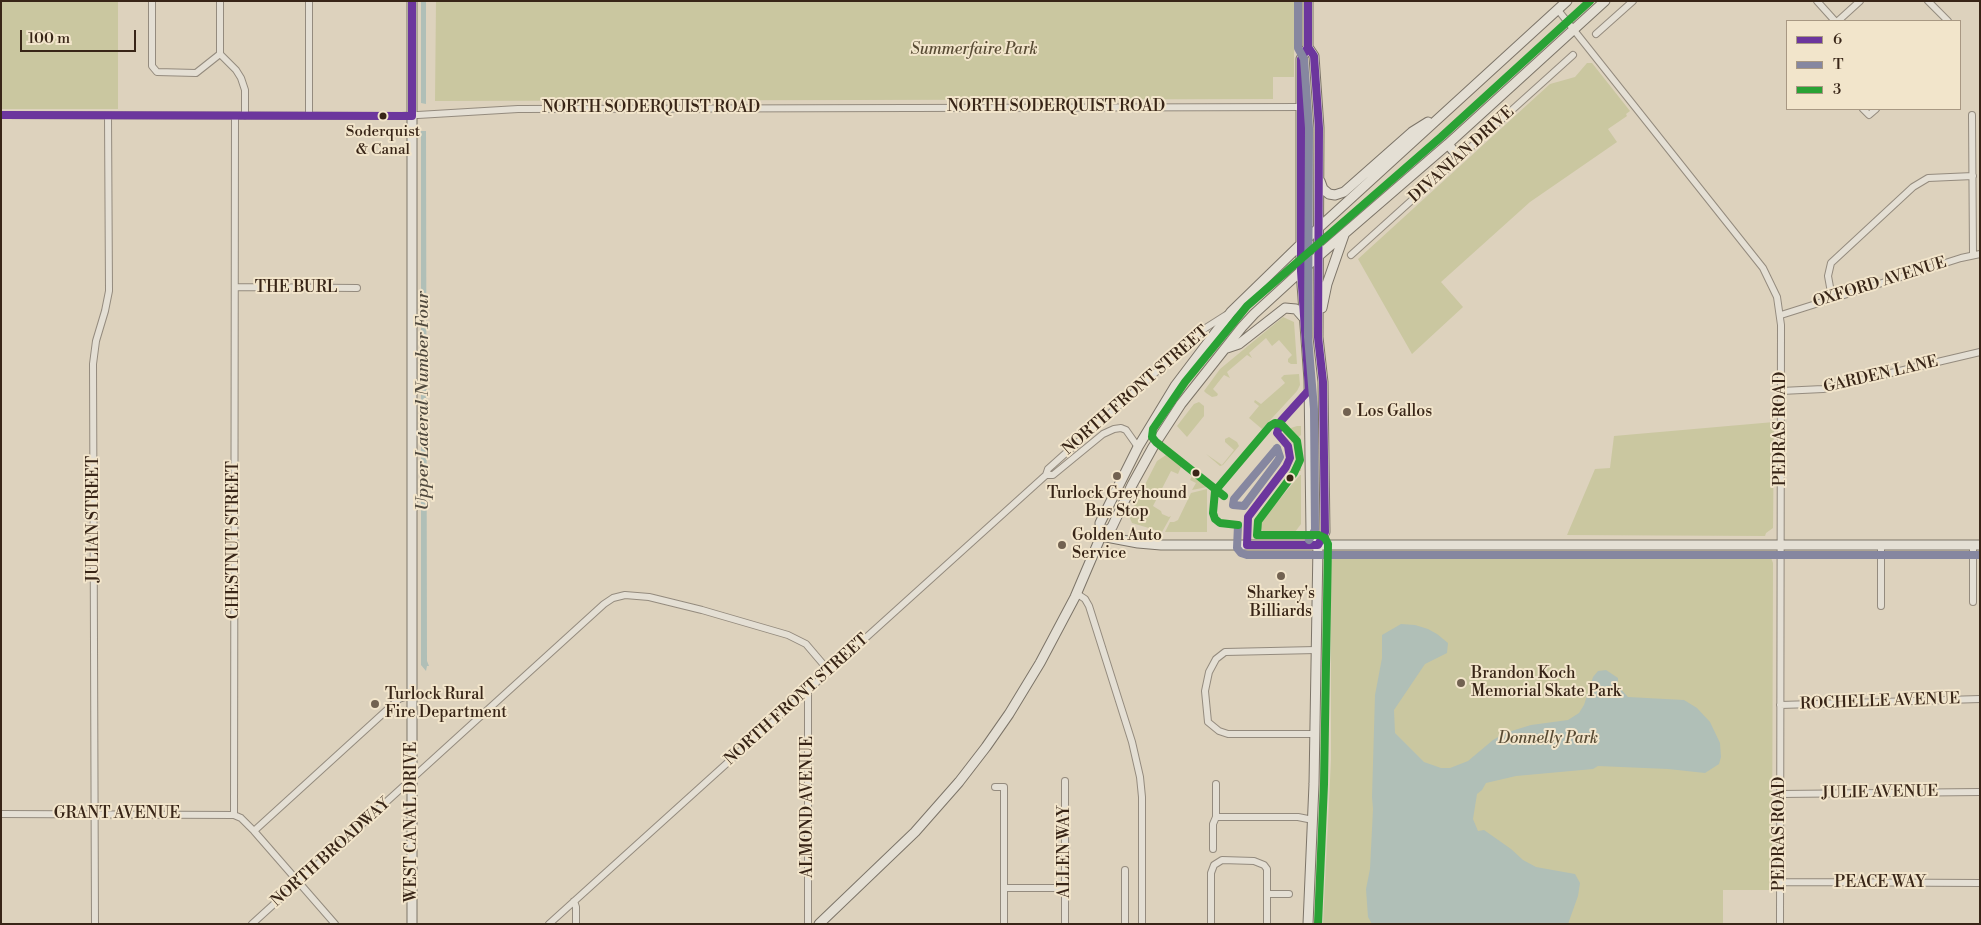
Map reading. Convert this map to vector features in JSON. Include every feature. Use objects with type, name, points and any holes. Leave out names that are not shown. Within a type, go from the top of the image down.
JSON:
[{"type":"street","points":[[152,1],[152,66],[156,72],[160,74],[196,73],[220,54]]},
{"type":"street","points":[[220,1],[220,54],[236,70],[243,82],[245,116]]},
{"type":"street","points":[[309,1],[309,115]]},
{"type":"street","name":"WEST CANAL DRIVE","points":[[412,1],[412,924]]},
{"type":"street","points":[[1308,1],[1308,46],[1301,59],[1301,271],[1310,390],[1311,533],[1318,545]]},
{"type":"street","points":[[1101,536],[1100,523],[1138,446],[1175,386],[1231,312],[1301,244],[1567,1]]},
{"type":"street","points":[[819,924],[915,832],[973,765],[1030,682],[1076,593],[1101,536],[1112,527],[1136,479],[1171,420],[1193,388],[1254,314],[1448,144],[1605,1]]},
{"type":"street","points":[[1596,34],[1633,1]]},
{"type":"street","points":[[1817,1],[1836,20]]},
{"type":"street","points":[[1838,20],[1860,1]]},
{"type":"street","points":[[1928,1],[1947,20]]},
{"type":"street","name":"PEDRAS ROAD","points":[[1558,10],[1763,268],[1774,289],[1781,315],[1780,924]]},
{"type":"street","points":[[1308,46],[1314,56],[1318,128],[1318,337],[1323,382],[1325,513],[1325,532],[1318,545],[1313,820],[1308,924]]},
{"type":"street","name":"DIVANIAN DRIVE","points":[[1351,256],[1573,55]]},
{"type":"street","name":"NORTH SODERQUIST ROAD","points":[[1,115],[412,116],[518,108],[1302,107]]},
{"type":"street","points":[[1864,110],[1868,115],[1875,110]]},
{"type":"street","points":[[1319,174],[1321,186],[1329,194],[1335,195],[1344,192],[1412,132],[1446,112]]},
{"type":"street","points":[[1972,115],[1976,255]]},
{"type":"street","name":"JULIAN STREET","points":[[95,924],[93,364],[96,341],[109,291],[108,116]]},
{"type":"street","name":"CHESTNUT STREET","points":[[234,815],[235,116]]},
{"type":"street","points":[[1448,144],[1459,158]]},
{"type":"street","points":[[1832,298],[1828,276],[1831,263],[1912,187],[1928,178],[1973,176]]},
{"type":"street","points":[[1318,337],[1327,284],[1344,234]]},
{"type":"street","name":"OXFORD AVENUE","points":[[1781,315],[1976,255]]},
{"type":"street","name":"THE BURL","points":[[235,287],[357,288]]},
{"type":"street","points":[[1226,348],[1239,344],[1285,308],[1296,308],[1304,318]]},
{"type":"street","name":"NORTH FRONT STREET","points":[[549,924],[1046,475],[1048,469],[1204,329],[1231,312]]},
{"type":"street","name":"GARDEN LANE","points":[[1781,391],[1822,389],[1980,352]]},
{"type":"street","name":"NORTH FRONT STREET","points":[[1046,475],[1053,474],[1104,434],[1114,429],[1121,428],[1126,430],[1138,446]]},
{"type":"street","points":[[1101,536],[1156,545],[1977,545],[1973,602]]},
{"type":"street","points":[[1881,545],[1881,606]]},
{"type":"street","points":[[1076,593],[1089,606],[1132,742],[1140,777],[1142,797],[1142,924]]},
{"type":"street","name":"NORTH BROADWAY","points":[[252,924],[604,604],[621,596],[649,597],[788,635],[806,644],[829,671]]},
{"type":"street","points":[[1315,734],[1228,734],[1220,731],[1208,722],[1205,691],[1208,672],[1216,659],[1225,652],[1316,650]]},
{"type":"street","name":"ALMOND AVENUE","points":[[808,690],[808,924]]},
{"type":"street","points":[[254,831],[399,699],[411,695]]},
{"type":"street","name":"ROCHELLE AVENUE","points":[[1780,705],[1980,698]]},
{"type":"street","name":"ALLEN WAY","points":[[1065,781],[1065,924]]},
{"type":"street","points":[[1212,849],[1213,824],[1216,817],[1216,784]]},
{"type":"street","points":[[995,787],[1004,787],[1004,924]]},
{"type":"street","name":"JULIE AVENUE","points":[[1780,794],[1980,792]]},
{"type":"street","name":"GRANT AVENUE","points":[[1,814],[234,815]]},
{"type":"street","points":[[234,815],[241,818],[254,831],[335,924]]},
{"type":"street","points":[[1216,817],[1298,817],[1313,820]]},
{"type":"street","points":[[1211,924],[1211,873],[1217,862],[1254,861],[1264,865],[1267,869],[1268,924]]},
{"type":"street","points":[[1125,870],[1125,924]]},
{"type":"street","name":"PEACE WAY","points":[[1780,882],[1980,883]]},
{"type":"street","points":[[1004,888],[1065,888]]},
{"type":"street","points":[[1268,894],[1289,894]]},
{"type":"street","points":[[574,901],[576,924]]},
{"type":"green space","points":[[1,1],[118,1],[118,109],[1,109]]},
{"type":"green space","name":"Summerfaire Park","points":[[436,1],[1294,1],[1294,77],[1273,77],[1273,99],[435,101]]},
{"type":"green space","points":[[1587,63],[1592,63],[1630,111],[1626,114],[1627,116],[1608,129],[1617,142],[1530,202],[1441,282],[1463,307],[1412,354],[1358,259],[1550,84],[1575,77]]},
{"type":"green space","points":[[1283,317],[1294,322],[1297,364],[1288,362],[1292,355],[1279,340],[1272,346],[1266,338],[1249,353],[1252,358],[1247,355],[1227,372],[1230,378],[1224,375],[1213,389],[1218,394],[1217,396],[1212,397],[1204,391],[1220,369]]},
{"type":"green space","points":[[1299,374],[1300,385],[1297,391],[1262,429],[1249,418],[1259,406],[1254,402],[1255,400],[1261,404],[1285,383],[1281,378],[1284,375]]},
{"type":"green space","points":[[1199,402],[1204,406],[1204,416],[1187,437],[1177,426],[1194,404]]},
{"type":"green space","points":[[1774,422],[1773,528],[1765,536],[1567,535],[1595,469],[1610,468],[1614,436]]},
{"type":"green space","points":[[1301,426],[1301,435],[1292,443],[1288,433],[1291,428]]},
{"type":"green space","points":[[1229,437],[1237,442],[1239,446],[1223,465],[1220,466],[1206,454],[1222,465],[1234,450],[1225,442],[1225,439]]},
{"type":"green space","points":[[1301,440],[1301,471],[1297,471],[1294,446]]},
{"type":"green space","points":[[1166,455],[1176,456],[1180,460],[1181,467],[1178,474],[1171,471],[1153,506],[1161,511],[1162,514],[1171,516],[1162,532],[1132,523],[1129,516],[1157,461]]},
{"type":"green space","points":[[1199,475],[1207,482],[1207,487],[1192,490],[1196,483],[1190,480],[1192,476]]},
{"type":"green space","points":[[1300,475],[1301,524],[1295,532],[1264,532],[1259,527],[1259,521]]},
{"type":"green space","points":[[1207,489],[1207,532],[1165,532],[1170,522],[1178,520],[1191,493]]},
{"type":"green space","name":"Donnelly Park","points":[[1334,555],[1770,555],[1773,563],[1772,890],[1723,890],[1723,924],[1323,924],[1331,760],[1331,561]]},
{"type":"water","points":[[421,1],[426,1],[426,104],[421,103]]},
{"type":"water","name":"Upper Lateral Number Four","points":[[421,131],[426,131],[427,661],[429,666],[427,666],[426,671],[421,665]]},
{"type":"water","points":[[1401,624],[1415,625],[1428,629],[1448,643],[1447,653],[1425,664],[1394,710],[1395,733],[1424,762],[1441,768],[1450,768],[1468,761],[1493,740],[1505,733],[1531,725],[1568,720],[1579,713],[1584,705],[1593,677],[1598,671],[1606,670],[1618,678],[1618,686],[1628,697],[1684,700],[1697,708],[1710,722],[1720,743],[1721,757],[1719,764],[1705,773],[1668,769],[1598,766],[1593,769],[1516,776],[1486,783],[1477,794],[1473,819],[1478,831],[1484,830],[1523,860],[1536,867],[1575,874],[1580,883],[1578,896],[1568,924],[1372,924],[1368,917],[1366,889],[1370,869],[1373,809],[1375,695],[1382,658],[1382,635]]},
{"type":"transit line","name":"6","points":[[1,115],[412,116],[412,1]]},
{"type":"transit line","name":"T","points":[[1298,1],[1298,48],[1304,59],[1309,128],[1308,337],[1314,409],[1315,530],[1309,540]]},
{"type":"transit line","name":"6","points":[[1308,1],[1308,47]]},
{"type":"transit line","name":"3","points":[[1224,496],[1152,437],[1153,429],[1185,382],[1247,306],[1441,137],[1590,1]]},
{"type":"transit line","name":"6","points":[[1308,47],[1314,56],[1319,128],[1318,337],[1323,382],[1325,532],[1318,545],[1247,545],[1248,517],[1286,467],[1290,458],[1288,446],[1277,433],[1281,421],[1309,390],[1301,271],[1301,59],[1308,47]]},
{"type":"transit line","name":"3","points":[[1238,525],[1220,523],[1215,519],[1213,513],[1215,491],[1270,426],[1275,423],[1281,424],[1297,441],[1300,460],[1294,473],[1258,521],[1257,535],[1319,535],[1325,538],[1328,544],[1324,784],[1318,924]]},
{"type":"transit line","name":"T","points":[[1277,448],[1280,457],[1244,506],[1233,505],[1234,499],[1277,448]]},
{"type":"transit line","name":"T","points":[[1238,525],[1237,548],[1241,553],[1247,555],[1980,555]]},
{"type":"place","name":"Soderquist & Canal","points":[[383,116]]},
{"type":"place","name":"Los Gallos","points":[[1347,412]]},
{"type":"place","name":"Turlock Greyhound Bus Stop","points":[[1117,476]]},
{"type":"place","name":"Golden Auto Service","points":[[1062,545]]},
{"type":"place","name":"Sharkey's Billiards","points":[[1281,576]]},
{"type":"place","name":"Brandon Koch Memorial Skate Park","points":[[1461,683]]},
{"type":"place","name":"Turlock Rural Fire Department","points":[[375,704]]}]
